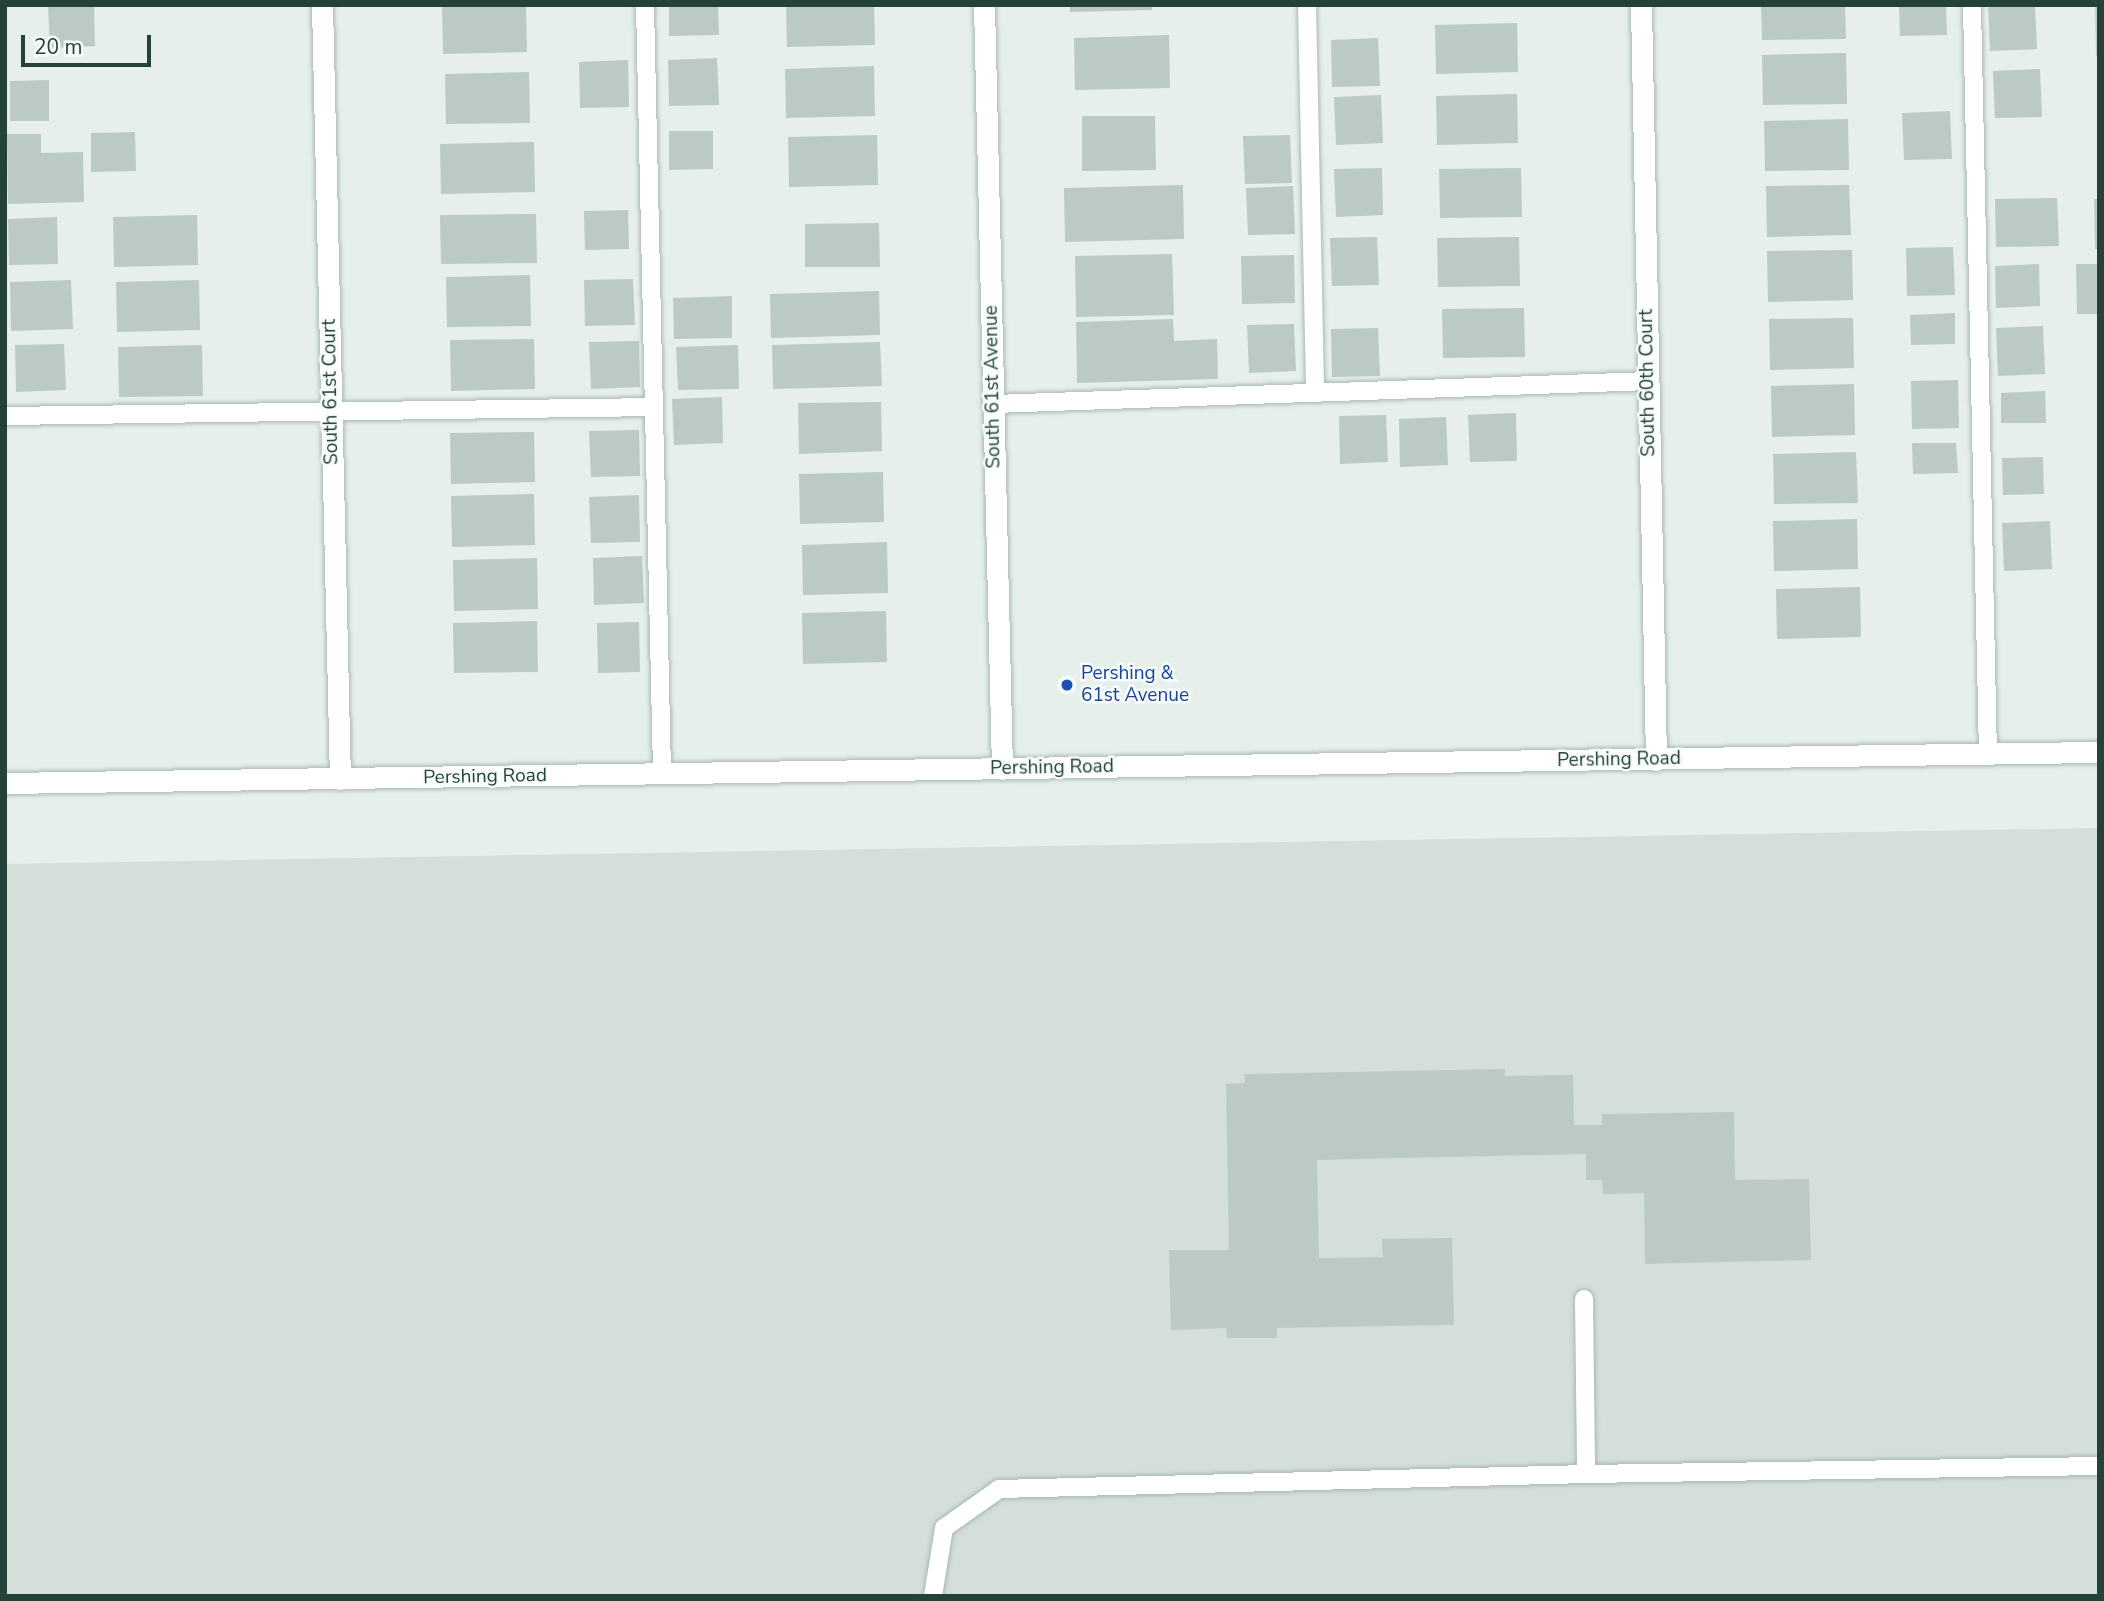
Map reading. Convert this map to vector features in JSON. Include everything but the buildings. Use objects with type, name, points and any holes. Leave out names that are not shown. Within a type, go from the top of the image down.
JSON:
[{"type":"street","name":"South 61st Court","points":[[322,5],[340,779]]},
{"type":"street","name":"South 61st Avenue","points":[[984,5],[1002,768]]},
{"type":"street","name":"South 60th Court","points":[[1641,5],[1656,760]]},
{"type":"street","name":"Pershing Road","points":[[5,783],[2099,752]]},
{"type":"lane","points":[[645,5],[662,774]]},
{"type":"lane","points":[[1307,5],[1315,393]]},
{"type":"lane","points":[[1972,5],[1988,754]]},
{"type":"lane","points":[[994,404],[1648,381]]},
{"type":"lane","points":[[5,416],[654,407]]},
{"type":"lane","points":[[1584,1299],[1586,1474]]},
{"type":"lane","points":[[933,1596],[944,1528],[999,1489],[1586,1474],[2099,1466]]},
{"type":"shaded area","points":[[2099,828],[2099,1596],[5,1596],[5,864]]},
{"type":"place","name":"Pershing & 61st Avenue","points":[[1067,685]]}]
